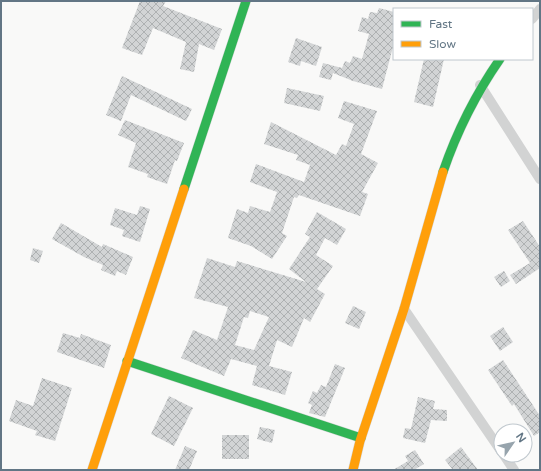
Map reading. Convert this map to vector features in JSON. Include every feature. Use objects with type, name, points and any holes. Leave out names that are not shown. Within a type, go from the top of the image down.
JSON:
[{"type":"street","points":[[92,470],[246,1]]},
{"type":"street","points":[[533,18],[540,8]]},
{"type":"street","points":[[353,470],[361,438],[404,309],[430,211],[456,134],[480,84],[499,60]]},
{"type":"street","points":[[480,84],[540,179]]},
{"type":"street","points":[[404,309],[493,439]]},
{"type":"street","points":[[127,361],[293,417],[361,438]]},
{"type":"building","points":[[140,1],[166,1],[163,6],[222,29],[214,50],[199,44],[194,72],[180,69],[186,42],[153,28],[142,55],[122,48]]},
{"type":"building","points":[[379,8],[393,12],[393,47],[382,89],[353,81],[333,73],[331,80],[319,77],[323,63],[342,68],[345,61],[350,63],[353,56],[362,59],[369,34],[358,31],[362,17],[368,19],[370,12],[377,13]]},
{"type":"building","points":[[296,38],[322,47],[316,66],[301,61],[300,66],[288,62]]},
{"type":"building","points":[[424,60],[444,60],[433,107],[414,102]]},
{"type":"building","points":[[122,76],[192,109],[186,121],[131,95],[121,121],[106,115]]},
{"type":"building","points":[[287,88],[324,96],[320,111],[284,103]]},
{"type":"building","points":[[344,101],[377,111],[361,154],[378,163],[362,192],[368,194],[360,216],[299,195],[297,198],[294,197],[282,233],[287,236],[272,259],[251,246],[228,238],[237,209],[248,213],[250,206],[270,212],[277,192],[250,182],[256,164],[304,182],[310,165],[296,160],[298,155],[264,144],[271,122],[336,155],[342,144],[346,146],[354,124],[338,118]]},
{"type":"building","points":[[125,120],[184,143],[177,161],[175,160],[167,184],[147,177],[148,174],[128,167],[136,143],[118,135]]},
{"type":"building","points":[[140,206],[150,209],[140,242],[122,236],[124,230],[110,225],[115,208],[137,215]]},
{"type":"building","points":[[317,212],[346,229],[337,245],[325,238],[316,255],[333,266],[317,289],[325,294],[310,322],[304,318],[292,347],[277,340],[269,366],[292,372],[285,395],[252,385],[257,366],[231,359],[224,376],[181,358],[193,330],[217,340],[228,307],[194,298],[207,258],[235,267],[237,261],[306,282],[289,269],[310,237],[305,234]],"holes":[[[250,311],[269,317],[254,350],[235,345],[244,317],[248,318]]]},
{"type":"building","points":[[523,221],[540,247],[540,268],[516,284],[510,275],[530,263],[508,230]]},
{"type":"building","points":[[61,223],[102,247],[103,244],[133,257],[126,275],[117,271],[115,276],[101,270],[103,265],[84,257],[52,239]]},
{"type":"building","points":[[33,248],[43,251],[39,263],[30,260]]},
{"type":"building","points":[[504,271],[510,281],[501,287],[494,277]]},
{"type":"building","points":[[353,306],[366,312],[359,329],[345,323]]},
{"type":"building","points":[[503,327],[513,342],[500,351],[490,336]]},
{"type":"building","points":[[63,333],[80,338],[81,334],[111,345],[104,368],[57,352]]},
{"type":"building","points":[[503,360],[540,416],[540,432],[534,436],[533,423],[526,423],[514,404],[512,406],[488,370]]},
{"type":"building","points":[[335,364],[345,368],[325,417],[309,413],[312,405],[308,403],[313,391],[317,393],[321,385],[326,387]]},
{"type":"building","points":[[42,378],[72,388],[55,441],[35,435],[37,431],[9,421],[16,400],[33,406]]},
{"type":"building","points":[[169,396],[193,408],[174,446],[151,434]]},
{"type":"building","points":[[418,397],[435,401],[433,409],[447,410],[447,421],[431,420],[425,443],[403,438],[405,428],[411,429]]},
{"type":"building","points":[[260,427],[275,430],[272,443],[257,439]]},
{"type":"building","points":[[222,435],[249,435],[249,459],[222,459]]},
{"type":"building","points":[[185,446],[197,451],[189,470],[175,470]]},
{"type":"building","points":[[461,447],[478,470],[453,470],[445,460]]},
{"type":"building","points":[[415,450],[424,464],[414,470],[393,470],[408,461],[405,456]]},
{"type":"traffic: fast","points":[[184,189],[246,1]]},
{"type":"traffic: fast","points":[[443,172],[454,142],[467,114],[499,60]]},
{"type":"traffic: fast","points":[[127,361],[361,438]]},
{"type":"traffic: slow","points":[[353,470],[360,441],[404,309],[443,172]]},
{"type":"traffic: slow","points":[[92,470],[184,189]]}]
